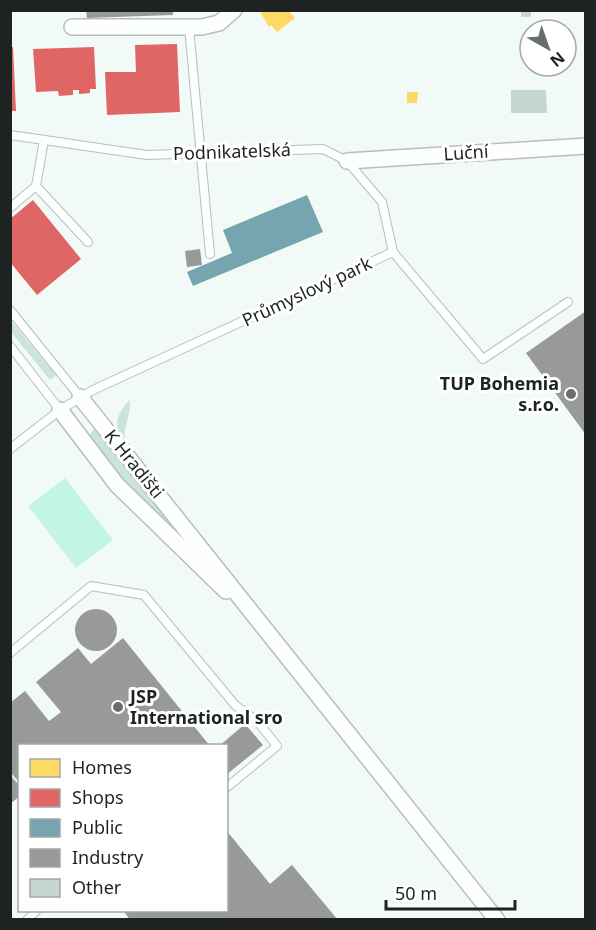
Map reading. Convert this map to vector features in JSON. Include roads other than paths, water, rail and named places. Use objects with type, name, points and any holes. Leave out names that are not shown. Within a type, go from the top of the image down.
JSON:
[{"type":"street","points":[[72,27],[189,27],[219,23],[234,10]]},
{"type":"street","name":"Luční","points":[[347,161],[585,146]]},
{"type":"street","name":"K Hradišti","points":[[80,397],[204,549],[256,619],[493,918]]},
{"type":"street","name":"K Hradišti","points":[[60,410],[117,485],[256,619]]},
{"type":"lane","points":[[189,27],[210,254]]},
{"type":"lane","name":"Podnikatelská","points":[[10,135],[147,155],[323,149],[347,161],[382,202],[393,252]]},
{"type":"lane","points":[[10,208],[36,186],[44,140]]},
{"type":"lane","points":[[36,186],[88,242]]},
{"type":"lane","name":"Průmyslový park","points":[[10,449],[80,397],[393,252],[483,359],[568,302]]},
{"type":"lane","name":"K Hradišti","points":[[10,310],[80,397]]},
{"type":"lane","name":"K Hradišti","points":[[10,346],[60,410]]},
{"type":"lane","points":[[10,653],[91,586],[144,595],[235,705],[258,722],[277,746],[228,786]]},
{"type":"place","name":"TUP Bohemia s.r.o.","points":[[571,394]]},
{"type":"place","name":"JSP International sro","points":[[118,707]]}]
